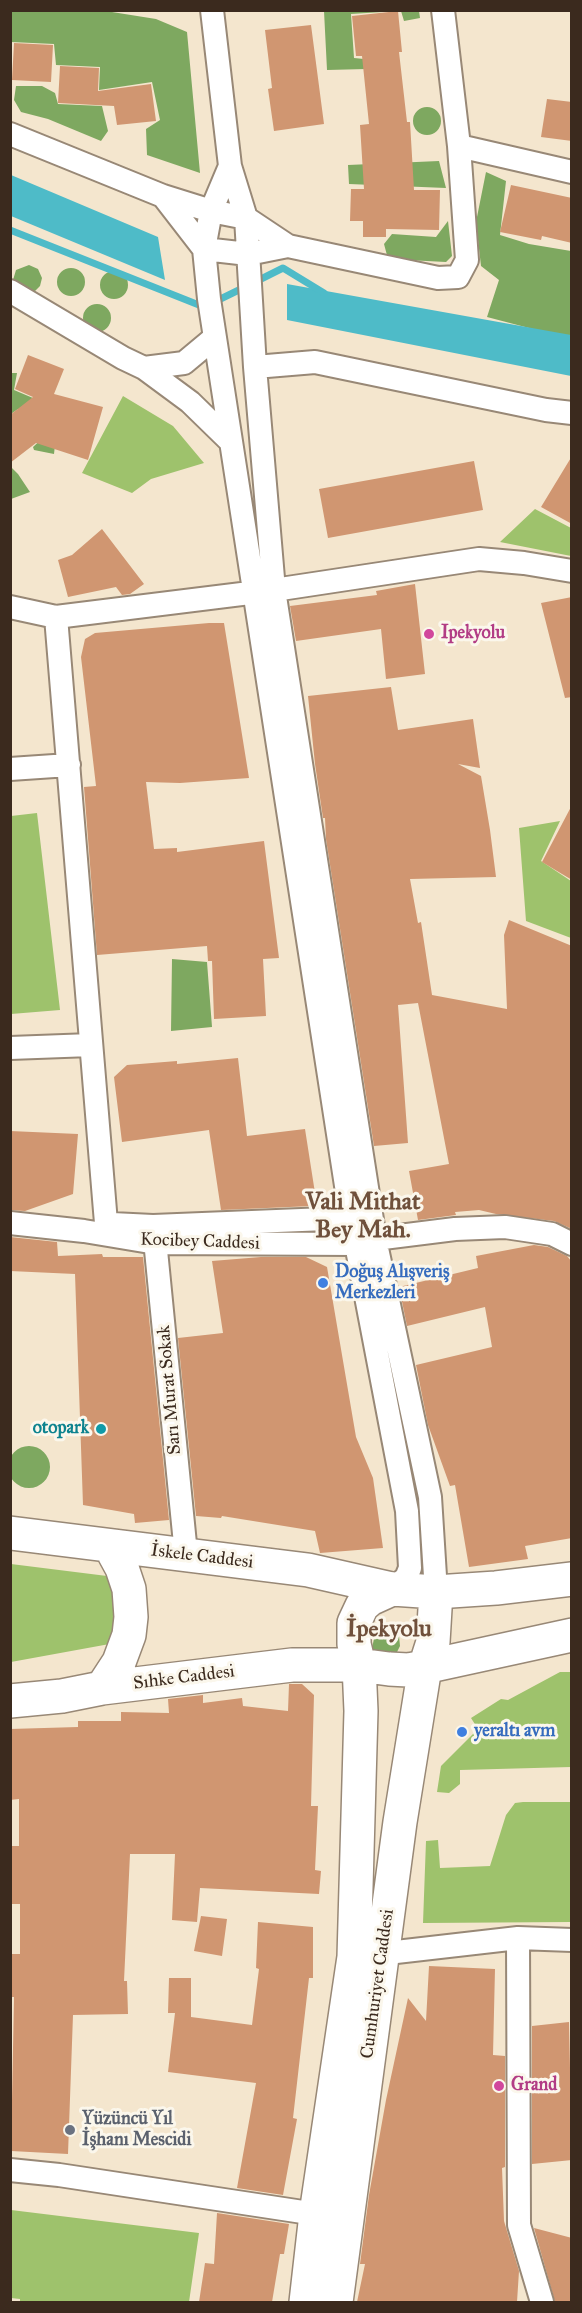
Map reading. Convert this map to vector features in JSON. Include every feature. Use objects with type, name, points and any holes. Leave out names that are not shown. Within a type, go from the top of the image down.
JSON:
[{"type":"main road","name":"İskele Caddesi","points":[[10,1533],[308,1570],[392,1589]]},
{"type":"main road","points":[[102,1688],[119,1662],[129,1635],[131,1617],[129,1589],[122,1568],[110,1546]]},
{"type":"main road","points":[[572,1579],[436,1592],[392,1589],[370,1599],[362,1606],[354,1623],[354,1644],[359,1665],[389,1670],[408,1670],[572,1635]]},
{"type":"main road","points":[[425,1667],[435,1627],[436,1592]]},
{"type":"main road","name":"Sıhke Caddesi","points":[[10,1701],[292,1665],[359,1665]]},
{"type":"main road","name":"Cumhuriyet Caddesi","points":[[336,2302],[368,1955],[359,1665]]},
{"type":"main road","name":"Cumhuriyet Caddesi","points":[[306,2302],[316,2214],[368,1955],[400,1822],[425,1667]]},
{"type":"street","points":[[212,10],[230,166],[246,218],[255,366],[264,591],[351,1218],[365,1241],[430,1497],[436,1592]]},
{"type":"street","points":[[10,134],[163,196],[212,211],[246,218],[288,246],[438,278],[459,277],[466,260],[459,146],[443,10]]},
{"type":"street","points":[[459,146],[572,172]]},
{"type":"street","points":[[230,166],[212,211],[204,249],[209,299],[230,441],[264,591],[407,1511],[410,1568],[406,1578],[392,1589]]},
{"type":"street","points":[[163,196],[204,249],[249,254],[288,246]]},
{"type":"street","points":[[10,291],[144,368],[190,402],[230,441]]},
{"type":"street","points":[[144,368],[184,363],[214,338]]},
{"type":"street","points":[[255,366],[315,362],[546,410],[572,413]]},
{"type":"street","points":[[10,607],[56,617],[264,591],[480,560],[524,563],[572,572]]},
{"type":"street","points":[[56,617],[106,1223]]},
{"type":"street","points":[[10,769],[69,765]]},
{"type":"street","points":[[10,1048],[91,1045]]},
{"type":"street","name":"Kocibey Caddesi","points":[[10,1213],[106,1223],[155,1235],[351,1218]]},
{"type":"street","name":"Kocibey Caddesi","points":[[10,1222],[84,1231],[155,1235],[365,1241],[455,1229],[505,1227],[552,1234],[572,1244]]},
{"type":"street","name":"Sarı Murat Sokak","points":[[155,1235],[186,1554]]},
{"type":"street","points":[[518,1938],[519,2225],[542,2302]]},
{"type":"street","points":[[368,1955],[518,1938],[572,1940]]},
{"type":"street","points":[[10,2170],[59,2175],[316,2214]]},
{"type":"green space","points":[[11,10],[111,11],[156,19],[187,32],[200,173],[147,155],[146,129],[160,120],[152,82],[99,90],[100,67],[56,65],[54,44],[11,42]]},
{"type":"green space","points":[[324,11],[398,11],[351,14],[354,58],[364,59],[366,69],[327,70]]},
{"type":"green space","points":[[401,11],[419,11],[420,18],[404,21]]},
{"type":"green space","points":[[16,86],[42,86],[55,93],[58,104],[102,106],[108,131],[101,141],[48,119],[21,112],[14,100]]},
{"type":"green space","points":[[427,107],[437,111],[441,121],[437,131],[427,135],[417,131],[413,121],[417,111]]},
{"type":"green space","points":[[439,161],[446,188],[349,184],[348,165]]},
{"type":"green space","points":[[486,172],[506,181],[500,235],[529,244],[571,251],[571,339],[487,317],[499,280],[481,266],[476,222]]},
{"type":"green space","points":[[448,221],[452,256],[446,262],[388,259],[384,244],[392,234],[436,237]]},
{"type":"green space","points":[[29,265],[38,269],[42,278],[40,286],[33,293],[14,284],[13,280],[16,270]]},
{"type":"green space","points":[[71,268],[81,272],[85,282],[81,292],[71,296],[61,292],[57,282],[61,272]]},
{"type":"green space","points":[[114,271],[124,275],[128,285],[124,295],[114,299],[104,295],[100,285],[104,275]]},
{"type":"green space","points":[[97,304],[107,308],[111,318],[107,328],[97,332],[87,328],[83,318],[87,308]]},
{"type":"green space","points":[[11,373],[17,373],[14,390],[59,409],[54,454],[34,450],[33,447],[45,436],[18,409],[11,414]]},
{"type":"green space","points":[[123,396],[173,426],[204,463],[151,479],[132,493],[82,473]]},
{"type":"green space","points":[[11,467],[30,492],[11,499]]},
{"type":"green space","points":[[535,509],[571,528],[571,556],[500,542]]},
{"type":"green space","points":[[37,813],[60,1010],[11,1014],[11,816]]},
{"type":"green space","points":[[560,821],[541,861],[571,881],[571,938],[526,921],[519,828]]},
{"type":"green space","points":[[172,959],[207,962],[212,1027],[171,1031]]},
{"type":"green space","points":[[29,1446],[44,1452],[50,1467],[44,1482],[29,1488],[14,1482],[8,1467],[14,1452]]},
{"type":"green space","points":[[11,1564],[115,1577],[115,1643],[11,1662]]},
{"type":"green space","points":[[387,1629],[399,1636],[400,1646],[396,1654],[375,1652],[372,1648],[375,1634]]},
{"type":"green space","points":[[560,1672],[571,1672],[571,1767],[460,1770],[460,1784],[449,1793],[437,1792],[441,1766],[478,1729],[471,1718],[501,1699],[508,1700]]},
{"type":"green space","points":[[571,1802],[571,1922],[423,1923],[426,1841],[438,1840],[440,1868],[490,1866],[506,1815],[515,1803]]},
{"type":"green space","points":[[11,2210],[199,2233],[189,2302],[20,2302],[20,2299],[11,2298]]},
{"type":"water","points":[[11,175],[158,237],[165,280],[11,216]]},
{"type":"water","points":[[287,284],[571,335],[571,376],[287,320]]},
{"type":"building","points":[[398,11],[402,52],[399,52],[407,122],[410,122],[414,190],[440,190],[439,230],[386,229],[386,237],[363,237],[363,221],[350,221],[351,189],[364,189],[360,125],[369,124],[362,56],[356,56],[352,16]]},
{"type":"building","points":[[311,25],[324,124],[274,131],[268,89],[272,88],[265,30]]},
{"type":"building","points":[[14,43],[53,45],[51,82],[12,80]]},
{"type":"building","points":[[60,66],[99,68],[98,91],[151,84],[156,121],[117,125],[114,106],[58,103]]},
{"type":"building","points":[[547,99],[572,102],[572,141],[541,137]]},
{"type":"building","points":[[511,185],[572,198],[572,243],[542,236],[541,240],[500,232]]},
{"type":"building","points":[[28,355],[64,369],[54,394],[103,407],[88,460],[36,443],[10,463],[10,415],[33,397],[15,389]]},
{"type":"building","points":[[572,456],[572,524],[541,507]]},
{"type":"building","points":[[474,461],[483,510],[328,538],[319,489]]},
{"type":"building","points":[[102,529],[144,584],[130,594],[122,595],[116,587],[68,597],[58,560],[72,555]]},
{"type":"building","points":[[415,584],[425,674],[386,679],[381,629],[296,641],[290,606],[377,595],[376,591]]},
{"type":"building","points":[[572,597],[572,697],[565,698],[541,603]]},
{"type":"building","points":[[224,623],[249,778],[180,783],[146,782],[154,849],[177,848],[177,852],[264,841],[279,958],[263,959],[266,1016],[214,1019],[212,961],[208,961],[207,946],[97,955],[84,787],[96,786],[81,657],[85,639],[95,633]]},
{"type":"building","points":[[391,687],[398,730],[473,719],[480,768],[458,764],[481,776],[490,830],[496,877],[410,879],[418,923],[421,922],[432,995],[507,1009],[504,935],[509,920],[572,946],[572,1229],[554,1221],[479,1210],[455,1212],[456,1215],[418,1220],[409,1171],[449,1164],[418,1003],[398,1005],[408,1143],[374,1146],[315,764],[308,696]]},
{"type":"building","points":[[572,805],[572,880],[542,862]]},
{"type":"building","points":[[238,1058],[247,1136],[305,1129],[315,1193],[312,1206],[221,1210],[209,1130],[122,1142],[114,1077],[127,1065],[177,1061],[177,1064]]},
{"type":"building","points":[[10,1131],[78,1134],[73,1194],[25,1211],[10,1210]]},
{"type":"building","points":[[10,1237],[57,1242],[58,1256],[102,1254],[103,1257],[143,1257],[169,1520],[135,1523],[134,1514],[83,1505],[75,1274],[10,1271]]},
{"type":"building","points":[[534,1245],[548,1247],[567,1256],[572,1262],[572,1538],[525,1546],[528,1559],[469,1567],[455,1485],[450,1486],[428,1425],[416,1365],[492,1347],[485,1307],[407,1326],[399,1287],[478,1268],[476,1256]]},
{"type":"building","points":[[261,1257],[306,1257],[327,1267],[356,1437],[373,1478],[383,1548],[320,1553],[315,1531],[222,1516],[221,1518],[196,1516],[178,1338],[223,1333],[212,1261]]},
{"type":"building","points":[[289,1684],[302,1684],[314,1695],[311,1806],[318,1806],[315,1870],[321,1871],[319,1894],[200,1888],[197,1922],[172,1920],[175,1854],[130,1854],[124,1981],[127,1981],[128,2014],[73,2015],[68,2154],[11,2151],[14,1997],[10,1997],[10,1954],[20,1954],[20,1904],[10,1904],[10,1846],[19,1846],[19,1799],[10,1800],[10,1729],[78,1727],[78,1721],[121,1721],[121,1712],[169,1713],[168,1699],[203,1695],[203,1703],[242,1698],[243,1706],[288,1711]]},
{"type":"building","points":[[201,1916],[227,1919],[222,1956],[194,1951]]},
{"type":"building","points":[[258,1922],[313,1927],[313,1978],[309,1978],[293,2118],[297,2119],[283,2195],[237,2188],[256,2083],[168,2072],[175,2013],[168,2013],[169,1978],[191,1978],[191,2017],[252,2025],[259,1969],[256,1968]]},
{"type":"building","points":[[429,1966],[495,1969],[493,2055],[505,2056],[505,2167],[502,2168],[504,2221],[519,2271],[517,2302],[357,2302],[365,2264],[360,2264],[369,2195],[386,2100],[408,1998],[426,2021]]},
{"type":"building","points":[[569,2022],[572,2160],[532,2164],[532,2026]]},
{"type":"building","points":[[217,2213],[289,2224],[284,2254],[280,2254],[272,2302],[199,2302],[205,2263],[214,2264]]},
{"type":"building","points":[[534,2228],[572,2238],[572,2302],[555,2302]]},
{"type":"waterway","points":[[10,230],[204,307],[245,287]]},
{"type":"waterway","points":[[255,282],[283,268],[324,293]]},
{"type":"place","name":"Ipekyolu","points":[[429,634]]},
{"type":"place","name":"Doğuş Alışveriş Merkezleri","points":[[323,1283]]},
{"type":"place","name":"otopark","points":[[101,1429]]},
{"type":"place","name":"yeraltı avm","points":[[462,1732]]},
{"type":"place","name":"Grand","points":[[499,2086]]},
{"type":"place","name":"Yüzüncü Yıl İşhanı Mescidi","points":[[70,2130]]},
{"type":"district","name":"Vali Mithat Bey Mah.","points":[[363,1217]]},
{"type":"district","name":"İpekyolu","points":[[389,1630]]}]
